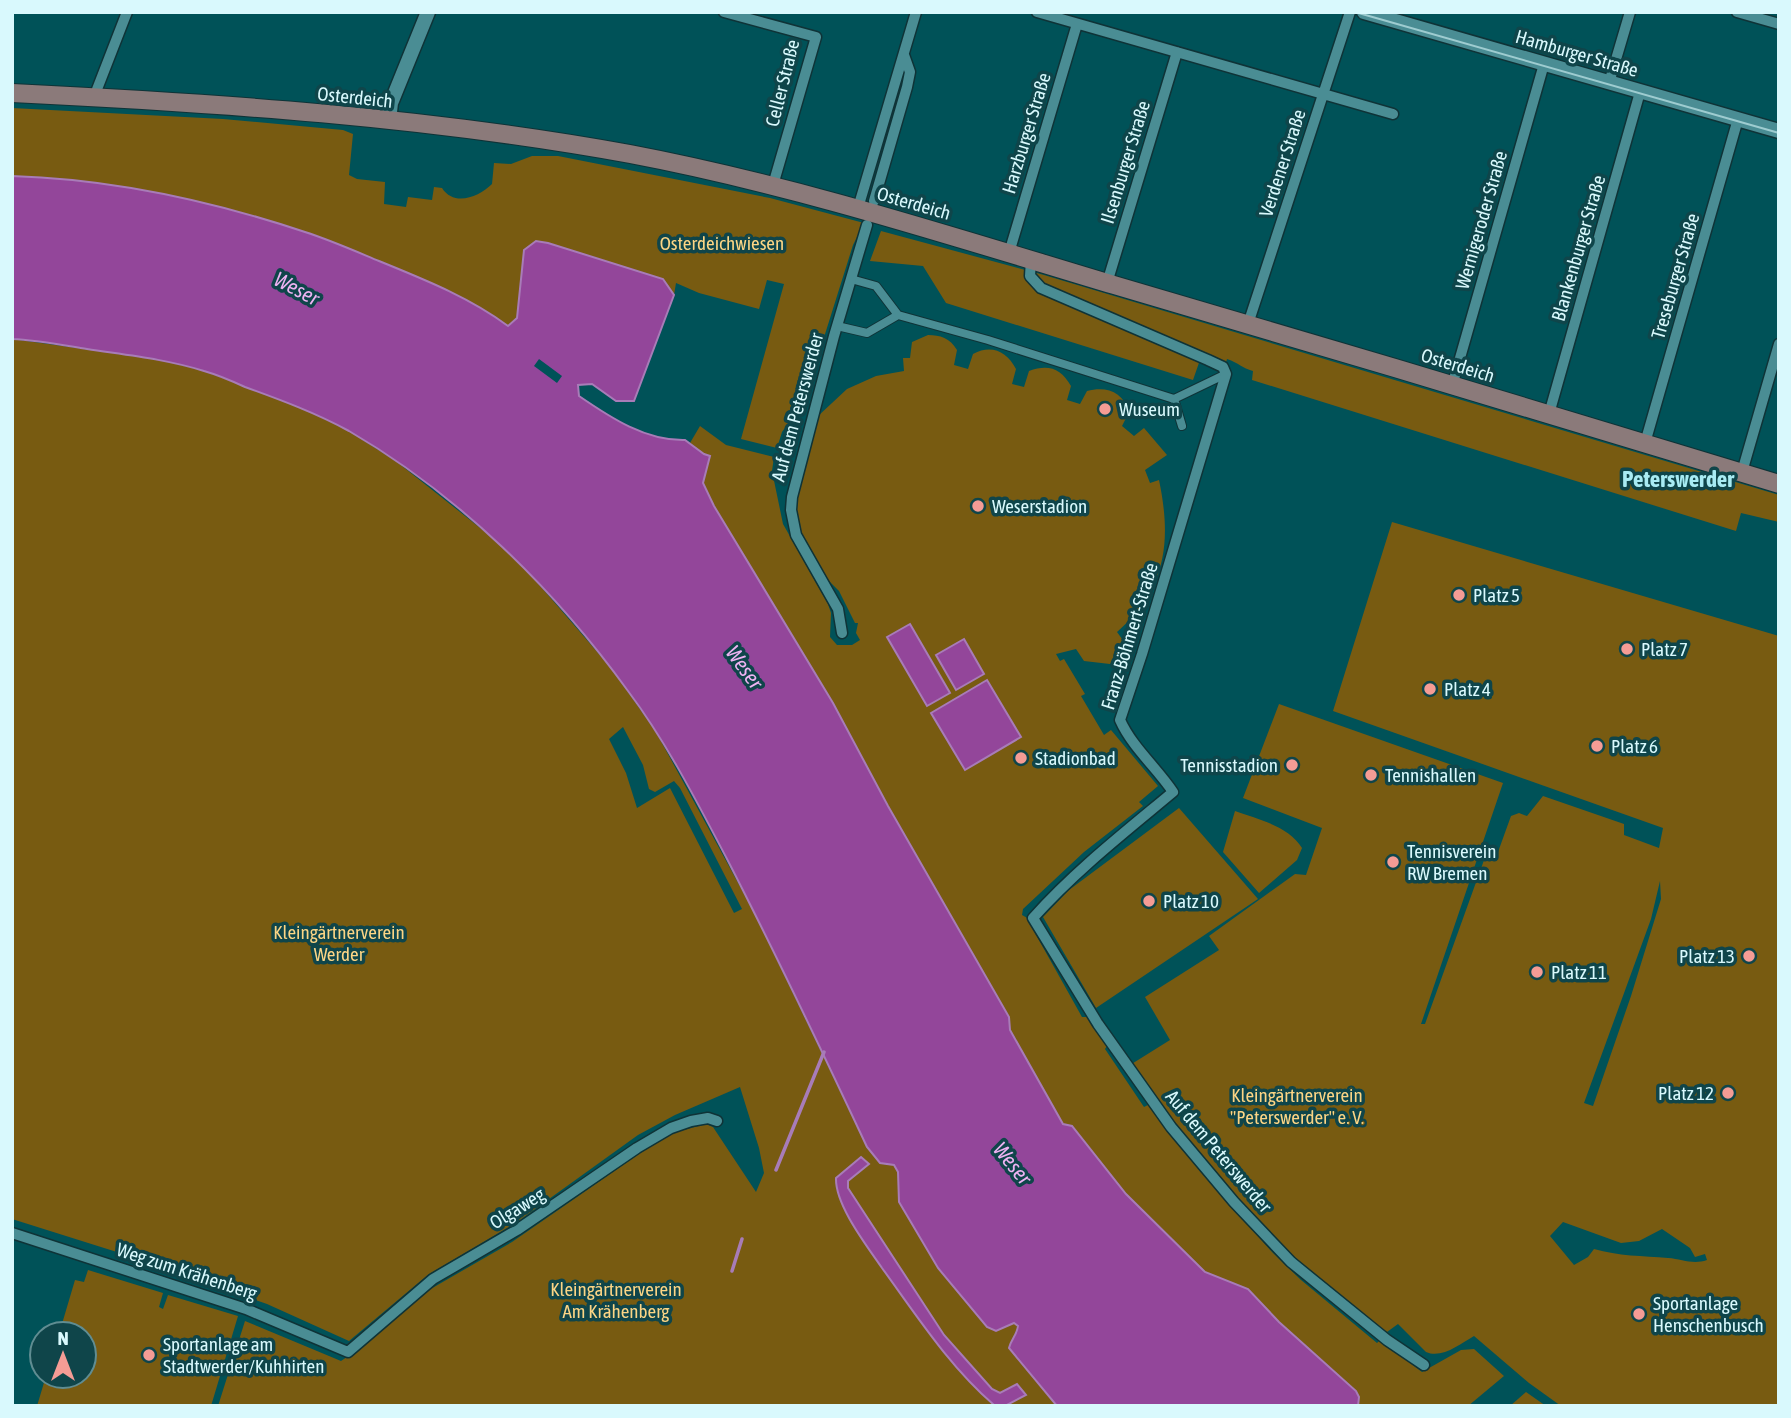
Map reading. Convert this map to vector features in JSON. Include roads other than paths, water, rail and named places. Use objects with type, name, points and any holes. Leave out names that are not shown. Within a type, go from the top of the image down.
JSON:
[{"type":"main road","name":"Osterdeich","points":[[12,93],[389,121],[514,136],[630,154],[866,205],[1009,253],[1779,484]]},
{"type":"street","points":[[94,97],[127,12]]},
{"type":"street","points":[[389,121],[391,103],[428,12]]},
{"type":"street","name":"Celler Straße","points":[[724,12],[816,37],[773,185]]},
{"type":"street","points":[[866,205],[916,12]]},
{"type":"street","points":[[1037,12],[1393,114]]},
{"type":"street","name":"Verdener Straße","points":[[1248,324],[1350,12]]},
{"type":"street","name":"Hamburger Straße","points":[[1364,12],[1779,131]]},
{"type":"street","points":[[1609,83],[1630,12]]},
{"type":"street","points":[[1737,12],[1779,24]]},
{"type":"street","name":"Harzburger Straße","points":[[1009,253],[1077,24]]},
{"type":"street","name":"Ilsenburger Straße","points":[[1107,282],[1177,52]]},
{"type":"street","points":[[866,205],[907,88],[910,72],[904,55]]},
{"type":"street","name":"Wernigeroder Straße","points":[[1452,386],[1544,64]]},
{"type":"street","name":"Blankenburger Straße","points":[[1549,414],[1640,92]]},
{"type":"street","name":"Treseburger Straße","points":[[1645,443],[1738,119]]},
{"type":"street","name":"Auf dem Peterswerder","points":[[842,633],[838,609],[796,535],[791,510],[800,460],[867,225]]},
{"type":"street","points":[[851,279],[876,286],[898,315],[988,340],[1174,399],[1226,374],[1223,368],[1208,360],[1041,288],[1030,276],[1031,259]]},
{"type":"street","points":[[837,326],[867,333],[898,315]]},
{"type":"street","points":[[1742,472],[1779,344]]},
{"type":"street","name":"Franz-Böhmert-Straße","points":[[1033,919],[1055,894],[1095,857],[1173,792],[1161,773],[1125,731],[1120,720],[1226,374]]},
{"type":"street","points":[[1174,399],[1182,426]]},
{"type":"street","name":"Auf dem Peterswerder","points":[[1033,919],[1089,1010],[1171,1127],[1234,1202],[1291,1262],[1387,1340],[1424,1365]]},
{"type":"street","name":"Olgaweg","points":[[348,1352],[433,1279],[517,1230],[637,1148],[671,1128],[691,1121],[708,1118],[717,1121]]},
{"type":"street","name":"Weg zum Krähenberg","points":[[12,1233],[266,1316],[348,1352]]},
{"type":"water","name":"Weser","points":[[12,176],[123,187],[197,201],[270,221],[333,242],[429,282],[462,297],[508,326],[517,318],[524,250],[536,241],[663,279],[674,295],[634,401],[616,401],[592,384],[578,385],[579,396],[629,427],[656,437],[685,440],[710,456],[703,483],[714,506],[833,703],[888,806],[1009,1017],[1010,1030],[1063,1124],[1072,1126],[1126,1194],[1205,1272],[1248,1289],[1279,1322],[1356,1391],[1359,1397],[1358,1406],[1057,1406],[1009,1348],[1018,1326],[1014,1323],[996,1331],[987,1327],[938,1268],[899,1202],[898,1172],[894,1165],[880,1163],[867,1147],[763,931],[681,773],[642,711],[569,616],[466,514],[390,456],[337,424],[225,378],[190,367],[131,355],[12,339]]},
{"type":"water","points":[[910,624],[950,693],[927,706],[887,637]]},
{"type":"water","points":[[964,639],[984,674],[956,690],[936,655]]},
{"type":"water","points":[[987,680],[1021,737],[965,770],[931,713]]},
{"type":"water","points":[[861,1157],[869,1164],[848,1181],[848,1188],[944,1335],[992,1389],[1000,1393],[1017,1384],[1026,1395],[1005,1406],[994,1405],[962,1374],[934,1340],[868,1248],[846,1213],[836,1178]]},
{"type":"waterway","points":[[776,1170],[824,1052]]},
{"type":"waterway","points":[[732,1271],[742,1239]]},
{"type":"tram line","points":[[1355,12],[1779,133]]},
{"type":"place","name":"Wuseum","points":[[1105,409]]},
{"type":"place","name":"Weserstadion","points":[[978,506]]},
{"type":"place","name":"Platz 5","points":[[1459,595]]},
{"type":"place","name":"Platz 7","points":[[1627,649]]},
{"type":"place","name":"Platz 4","points":[[1430,689]]},
{"type":"place","name":"Platz 6","points":[[1597,746]]},
{"type":"place","name":"Stadionbad","points":[[1021,758]]},
{"type":"place","name":"Tennisstadion","points":[[1292,765]]},
{"type":"place","name":"Tennishallen","points":[[1371,775]]},
{"type":"place","name":"Tennisverein RW Bremen","points":[[1393,862]]},
{"type":"place","name":"Platz 10","points":[[1149,901]]},
{"type":"place","name":"Platz 13","points":[[1749,956]]},
{"type":"place","name":"Platz 11","points":[[1537,972]]},
{"type":"place","name":"Platz 12","points":[[1728,1093]]},
{"type":"place","name":"Sportanlage Henschenbusch","points":[[1639,1314]]},
{"type":"place","name":"Sportanlage am Stadtwerder/Kuhhirten","points":[[149,1355]]},
{"type":"district","name":"Peterswerder","points":[[1678,479]]},
{"type":"park label","name":"Osterdeichwiesen","points":[[722,243]]},
{"type":"park label","name":"Kleingärtnerverein Werder","points":[[339,943]]},
{"type":"park label","name":"Kleingärtnerverein \"Peterswerder\" e. V.","points":[[1297,1106]]},
{"type":"park label","name":"Kleingärtnerverein Am Krähenberg","points":[[616,1300]]}]
